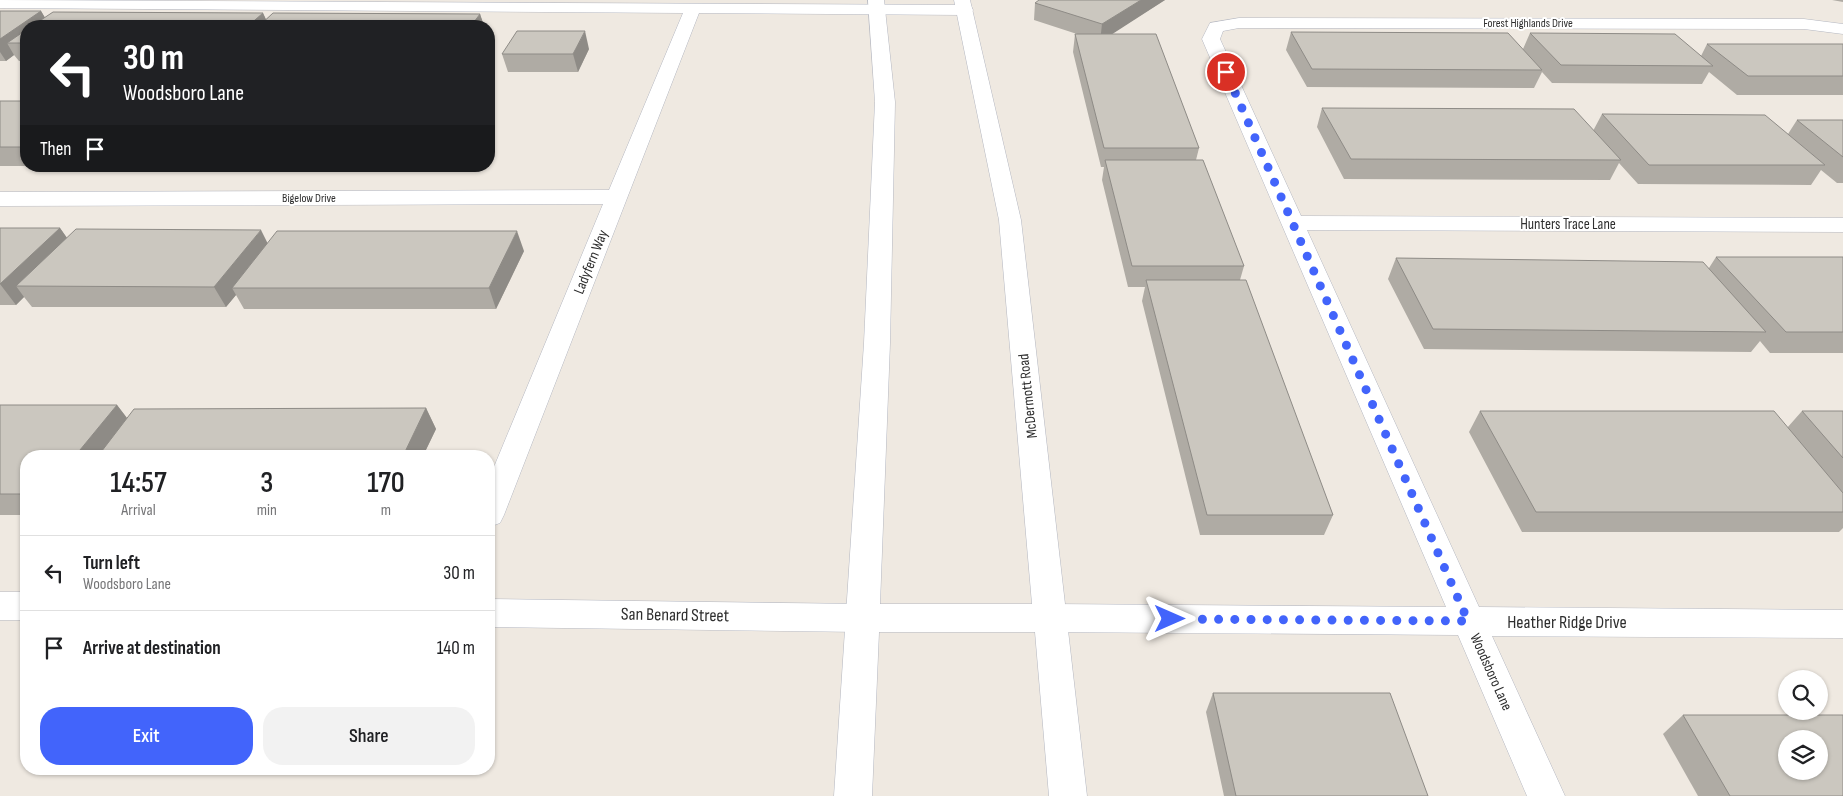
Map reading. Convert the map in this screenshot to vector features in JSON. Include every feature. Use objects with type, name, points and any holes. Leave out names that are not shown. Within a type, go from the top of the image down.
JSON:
[{"type":"street","points":[[0,3],[693,8],[963,5]]},
{"type":"street","points":[[853,796],[877,343],[885,102],[878,5]]},
{"type":"street","name":"McDermott Road","points":[[963,5],[1010,220],[1068,796]]},
{"type":"street","name":"Ladyfern Way","points":[[495,500],[693,8]]},
{"type":"street","name":"Forest Highlands Drive","points":[[1216,27],[1239,23],[1804,24],[1841,29]]},
{"type":"street","name":"Woodsboro Lane","points":[[1216,27],[1211,39],[1546,796]]},
{"type":"street","name":"Bigelow Drive","points":[[0,199],[617,197]]},
{"type":"street","name":"Hunters Trace Lane","points":[[1294,223],[1843,225]]},
{"type":"street","points":[[0,606],[20,606]]},
{"type":"street","name":"San Benard Street","points":[[495,613],[862,618],[1050,618]]},
{"type":"street","name":"Heather Ridge Drive","points":[[1050,618],[1843,624]]},
{"type":"building","points":[[1039,0],[1141,0],[1102,24],[1035,3]]},
{"type":"building","points":[[0,11],[41,11],[28,20],[20,20],[20,25],[0,39]]},
{"type":"building","points":[[53,12],[263,13],[255,20],[41,20]]},
{"type":"building","points":[[273,13],[480,14],[476,20],[265,20]]},
{"type":"building","points":[[517,31],[585,31],[573,54],[502,54]]},
{"type":"building","points":[[1291,32],[1508,33],[1542,70],[1312,69]]},
{"type":"building","points":[[1530,33],[1675,34],[1713,66],[1561,65]]},
{"type":"building","points":[[20,34],[20,43],[7,43]]},
{"type":"building","points":[[1075,34],[1156,34],[1199,148],[1104,148]]},
{"type":"building","points":[[1707,44],[1843,44],[1843,76],[1748,76]]},
{"type":"building","points":[[0,101],[20,101],[20,147],[0,147]]},
{"type":"building","points":[[1322,108],[1574,109],[1621,160],[1351,159]]},
{"type":"building","points":[[1602,114],[1765,115],[1825,165],[1649,165]]},
{"type":"building","points":[[1797,120],[1843,120],[1843,157]]},
{"type":"building","points":[[1105,160],[1203,160],[1244,266],[1132,266]]},
{"type":"building","points":[[0,228],[60,228],[0,284]]},
{"type":"building","points":[[76,229],[261,230],[214,287],[16,286]]},
{"type":"building","points":[[277,231],[517,231],[489,288],[232,288]]},
{"type":"building","points":[[1716,257],[1843,257],[1843,332],[1786,332]]},
{"type":"building","points":[[1396,258],[1703,262],[1766,332],[1433,329]]},
{"type":"building","points":[[1146,280],[1246,280],[1333,515],[1207,515]]},
{"type":"building","points":[[0,405],[117,405],[80,450],[20,450],[20,494],[0,494]]},
{"type":"building","points":[[426,408],[406,450],[103,450],[134,409]]},
{"type":"building","points":[[1480,411],[1774,411],[1843,493],[1843,512],[1536,512]]},
{"type":"building","points":[[1802,411],[1843,411],[1843,458]]},
{"type":"building","points":[[1213,693],[1390,693],[1428,796],[1236,796]]},
{"type":"building","points":[[1683,715],[1778,715],[1778,720],[1828,720],[1828,715],[1843,715],[1843,796],[1730,796]]},
{"type":"route","points":[[1170,619],[1468,621],[1226,72]]}]
